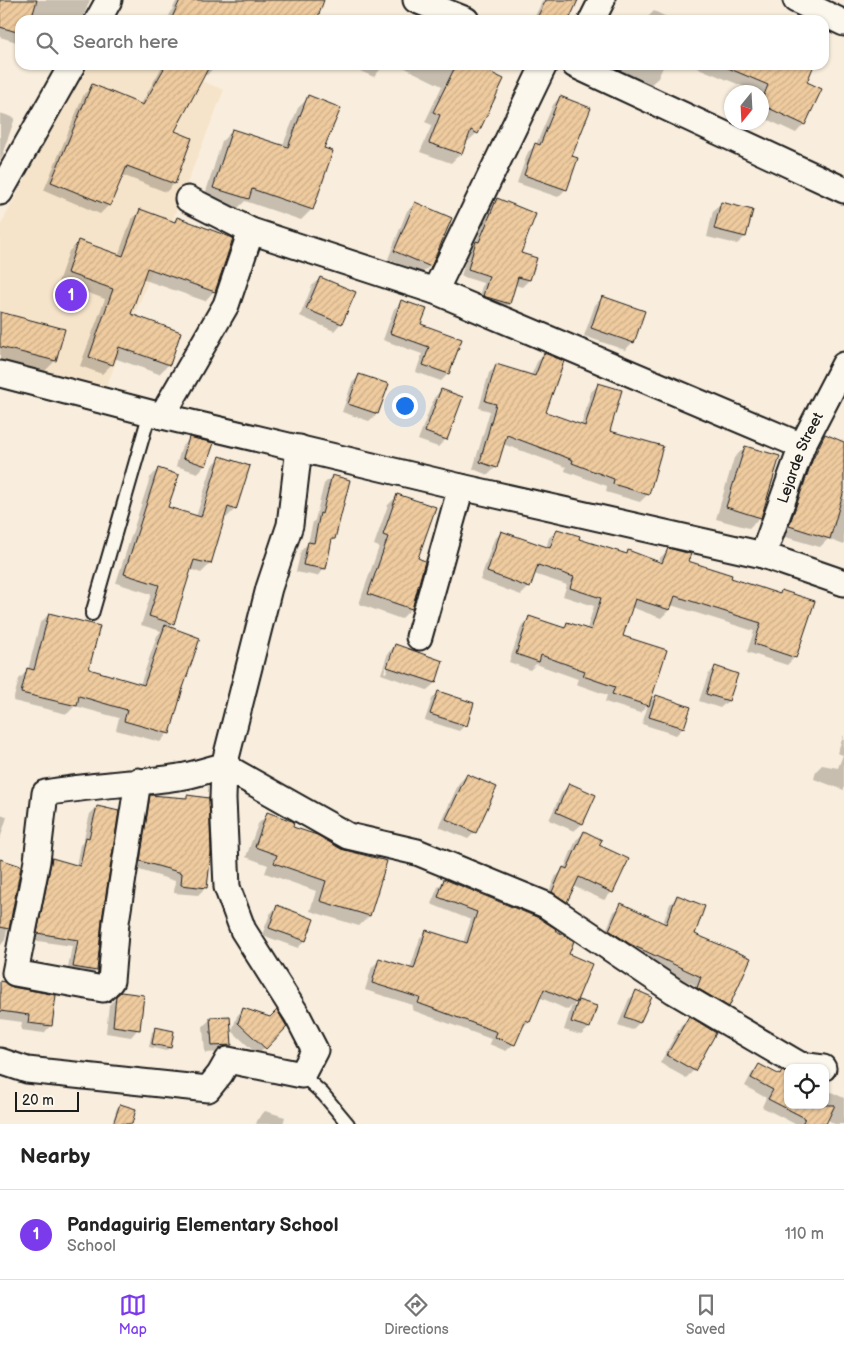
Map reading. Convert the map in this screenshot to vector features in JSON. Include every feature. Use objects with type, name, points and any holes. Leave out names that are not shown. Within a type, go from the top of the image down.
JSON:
[{"type":"street","points":[[101,15],[109,0]]},
{"type":"street","points":[[416,0],[454,15]]},
{"type":"street","points":[[594,15],[602,0]]},
{"type":"street","points":[[796,0],[827,15]]},
{"type":"street","points":[[829,16],[844,23]]},
{"type":"street","points":[[0,192],[69,70]]},
{"type":"street","points":[[435,291],[542,70]]},
{"type":"street","points":[[586,70],[844,190]]},
{"type":"street","points":[[188,199],[250,231],[435,291],[802,446]]},
{"type":"street","points":[[156,414],[226,305],[250,231]]},
{"type":"street","name":"Lejarde Street","points":[[763,555],[802,446],[844,365]]},
{"type":"street","points":[[0,374],[156,414],[461,487],[763,555],[844,583]]},
{"type":"street","points":[[0,1061],[27,1070],[208,1089],[228,1060],[302,1075],[315,1050],[297,1015],[243,930],[227,887],[224,766],[269,588],[290,525],[299,448]]},
{"type":"street","points":[[420,637],[461,487]]},
{"type":"street","points":[[138,781],[116,922],[112,981],[103,989],[15,973],[37,861],[45,793],[75,788],[138,781],[180,777],[224,766],[348,836],[416,852],[546,905],[674,991],[798,1064]]},
{"type":"street","points":[[829,1068],[844,1070]]},
{"type":"lane","points":[[92,614],[156,414]]},
{"type":"lane","points":[[302,1075],[323,1094],[348,1124]]},
{"type":"shaded area","points":[[82,70],[176,70],[224,90],[105,390],[0,364],[0,226]]},
{"type":"building","points":[[0,0],[37,0],[32,15],[15,15],[15,32],[0,27]]},
{"type":"building","points":[[180,0],[324,0],[319,15],[173,15]]},
{"type":"building","points":[[546,0],[578,0],[571,15],[538,15]]},
{"type":"building","points":[[163,70],[207,70],[175,131],[192,138],[175,184],[127,166],[110,206],[51,182],[92,84],[143,105]]},
{"type":"building","points":[[454,70],[485,70],[504,79],[478,134],[471,130],[462,154],[429,143],[440,115],[433,112]]},
{"type":"building","points":[[733,70],[812,70],[807,82],[822,89],[805,125],[769,108],[769,85]]},
{"type":"building","points":[[308,95],[341,108],[324,148],[333,151],[313,210],[252,189],[249,199],[213,188],[232,129],[288,147]]},
{"type":"building","points":[[560,96],[591,108],[572,156],[578,158],[567,190],[524,175],[535,143],[540,145]]},
{"type":"building","points":[[497,198],[536,214],[521,253],[537,258],[530,280],[518,277],[510,304],[483,296],[489,276],[468,269],[476,241],[479,242]]},
{"type":"building","points":[[415,202],[452,218],[431,267],[394,251]]},
{"type":"building","points":[[721,202],[753,210],[746,237],[714,229]]},
{"type":"building","points":[[140,209],[175,222],[177,217],[233,238],[215,292],[147,268],[131,314],[181,332],[170,365],[119,347],[113,365],[89,357],[113,289],[67,273],[78,240],[123,256]]},
{"type":"building","points":[[320,277],[356,292],[342,324],[306,309]]},
{"type":"building","points":[[602,296],[645,311],[634,343],[591,328]]},
{"type":"building","points":[[401,300],[427,309],[421,324],[462,339],[449,374],[423,365],[429,347],[390,333]]},
{"type":"building","points":[[0,312],[65,329],[56,361],[0,347]]},
{"type":"building","points":[[544,353],[564,361],[546,412],[585,426],[598,383],[622,390],[610,431],[663,446],[649,495],[613,484],[614,479],[572,463],[573,460],[507,435],[497,468],[480,462],[496,404],[485,401],[496,364],[535,376]]},
{"type":"building","points":[[359,374],[389,384],[378,414],[348,404]]},
{"type":"building","points":[[441,389],[463,397],[447,440],[425,432]]},
{"type":"building","points":[[825,434],[844,442],[844,490],[830,539],[789,526],[812,461]]},
{"type":"building","points":[[189,437],[214,443],[206,466],[183,458]]},
{"type":"building","points":[[745,446],[780,456],[761,518],[726,507]]},
{"type":"building","points":[[220,456],[250,466],[236,510],[228,507],[211,564],[194,560],[174,624],[149,616],[159,585],[124,574],[158,468],[179,475],[168,507],[201,517]]},
{"type":"building","points":[[332,475],[350,480],[335,539],[332,539],[326,569],[303,565],[308,542],[314,543],[320,513],[322,514]]},
{"type":"building","points":[[397,494],[436,507],[418,558],[425,561],[412,609],[368,594],[388,537],[383,535]]},
{"type":"building","points":[[557,529],[580,536],[579,539],[627,554],[628,550],[662,563],[668,548],[691,554],[688,561],[732,575],[731,578],[780,594],[781,590],[815,601],[796,658],[754,644],[761,623],[675,596],[670,610],[635,599],[623,636],[667,650],[649,706],[612,694],[615,687],[583,676],[585,671],[541,655],[539,662],[516,654],[529,616],[565,628],[567,622],[591,630],[601,598],[570,588],[574,577],[538,565],[530,588],[487,572],[501,531],[550,548]]},
{"type":"building","points":[[49,613],[100,626],[89,669],[144,685],[165,625],[200,638],[170,734],[124,721],[127,710],[79,696],[77,706],[21,693],[27,668],[34,670]]},
{"type":"building","points":[[395,644],[443,661],[436,683],[387,667]]},
{"type":"building","points":[[715,666],[738,674],[729,701],[706,694]]},
{"type":"building","points":[[438,691],[474,703],[467,726],[430,714]]},
{"type":"building","points":[[656,695],[691,707],[684,728],[649,717]]},
{"type":"building","points":[[467,774],[497,787],[476,833],[446,819]]},
{"type":"building","points":[[569,783],[596,795],[583,824],[556,812]]},
{"type":"building","points":[[150,795],[187,798],[187,795],[209,798],[211,852],[207,888],[181,885],[182,873],[140,861]]},
{"type":"building","points":[[97,806],[119,811],[102,920],[97,971],[73,967],[78,940],[37,933],[52,858],[80,866],[86,837],[89,838]]},
{"type":"building","points":[[267,812],[294,822],[293,827],[317,835],[341,849],[387,861],[370,916],[320,901],[326,881],[274,863],[277,855],[255,847]]},
{"type":"building","points":[[584,831],[602,840],[599,845],[629,859],[613,893],[579,877],[567,902],[552,892],[563,867],[567,869]]},
{"type":"building","points":[[0,859],[21,866],[9,929],[0,927]]},
{"type":"building","points":[[444,879],[539,918],[574,941],[569,954],[592,964],[576,1003],[544,989],[530,1022],[526,1020],[515,1045],[495,1037],[497,1032],[418,1003],[420,998],[372,983],[379,958],[414,969],[426,930],[467,943],[477,912],[438,897]]},
{"type":"building","points":[[677,895],[705,906],[695,934],[751,958],[729,1007],[697,988],[701,977],[630,944],[609,930],[621,903],[666,924]]},
{"type":"building","points":[[277,905],[314,919],[306,941],[269,928]]},
{"type":"building","points":[[0,981],[12,987],[56,995],[52,1026],[28,1023],[29,1015],[0,1011]]},
{"type":"building","points":[[636,990],[652,997],[640,1023],[625,1017]]},
{"type":"building","points":[[121,992],[144,995],[140,1030],[113,1026],[116,996]]},
{"type":"building","points":[[578,1000],[597,1006],[590,1028],[571,1022]]},
{"type":"building","points":[[243,1008],[270,1017],[277,1010],[287,1027],[266,1049],[238,1023]]},
{"type":"building","points":[[230,1016],[232,1045],[212,1046],[210,1017]]},
{"type":"building","points":[[689,1016],[716,1033],[695,1071],[667,1055]]},
{"type":"building","points":[[155,1027],[174,1031],[171,1048],[152,1044]]},
{"type":"building","points":[[759,1064],[780,1075],[782,1071],[784,1072],[784,1107],[768,1099],[773,1090],[751,1078]]},
{"type":"building","points":[[120,1104],[136,1109],[132,1124],[113,1124]]},
{"type":"building","points":[[829,1105],[835,1105],[826,1124],[802,1124],[805,1118],[787,1109],[829,1109]]},
{"type":"place","name":"Pandaguirig Elementary School","points":[[71,295]]}]
